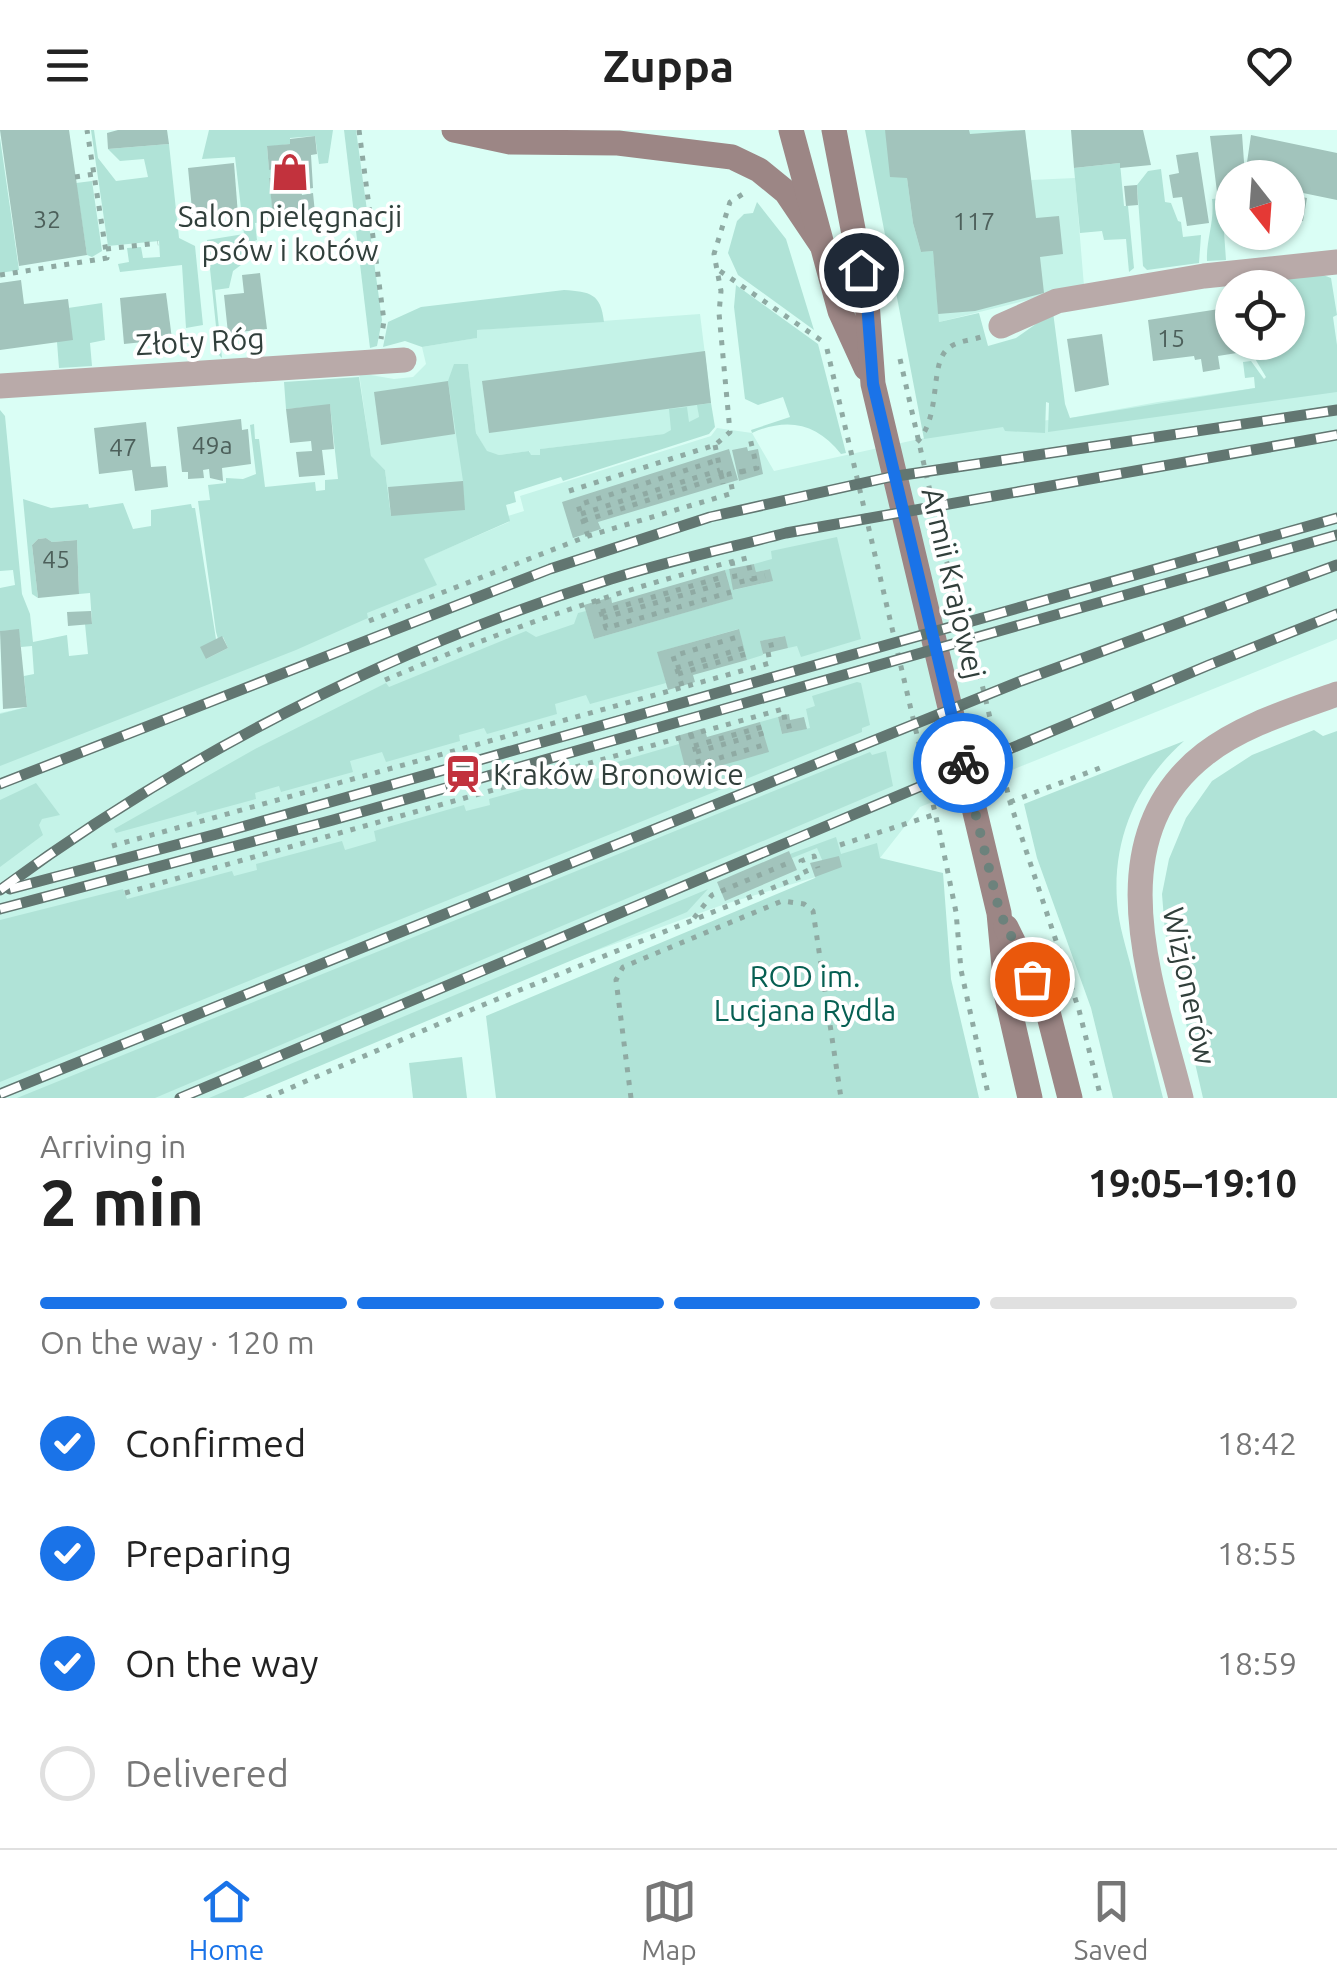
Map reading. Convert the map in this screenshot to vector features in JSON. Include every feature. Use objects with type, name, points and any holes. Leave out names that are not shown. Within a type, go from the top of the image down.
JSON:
[{"type":"main road","points":[[454,130],[510,142],[618,143],[716,152],[747,163],[786,192],[821,244]]},
{"type":"main road","points":[[618,143],[653,130]]},
{"type":"main road","name":"Armii Krajowej","points":[[791,130],[840,311],[873,384]]},
{"type":"main road","name":"Armii Krajowej","points":[[834,130],[867,302],[873,384],[1000,913],[1006,998],[1030,1098]]},
{"type":"main road","name":"Armii Krajowej","points":[[1000,913],[1048,1012],[1070,1098]]},
{"type":"street","points":[[1001,326],[1057,302],[1094,294],[1204,276],[1337,262]]},
{"type":"street","name":"Złoty Róg","points":[[0,386],[404,360]]},
{"type":"street","name":"Wizjonerów","points":[[1181,1098],[1138,910],[1142,860],[1155,817],[1174,785],[1206,753],[1240,732],[1337,694]]},
{"type":"path","points":[[0,275],[107,258],[87,130]]},
{"type":"path","points":[[359,130],[384,321]]},
{"type":"path","points":[[75,176],[94,174]]},
{"type":"path","points":[[569,491],[715,446],[726,438],[732,425],[719,313],[721,291],[714,254],[730,202],[752,188]]},
{"type":"path","points":[[105,249],[158,243]]},
{"type":"path","points":[[718,270],[825,342]]},
{"type":"path","points":[[820,326],[936,814],[956,912],[961,970],[988,1098]]},
{"type":"path","points":[[1001,326],[950,347],[941,357],[934,414],[926,434],[917,442],[945,557],[966,617],[1010,802],[1079,1010],[1101,1098]]},
{"type":"path","points":[[369,621],[588,536],[733,493],[729,474],[756,468],[750,438]]},
{"type":"path","points":[[715,446],[723,484]]},
{"type":"path","points":[[588,536],[578,505],[718,460]]},
{"type":"path","points":[[582,518],[721,473],[737,472]]},
{"type":"path","points":[[385,680],[486,638],[597,599],[732,562],[747,558],[752,579],[761,577],[736,583],[732,562]]},
{"type":"path","points":[[602,615],[727,578]]},
{"type":"path","points":[[597,599],[606,628],[731,592]]},
{"type":"path","points":[[682,687],[673,656],[741,636]]},
{"type":"path","points":[[112,846],[770,662],[767,646],[780,644]]},
{"type":"path","points":[[678,671],[745,651]]},
{"type":"path","points":[[125,893],[782,709],[786,726],[798,724]]},
{"type":"path","points":[[695,749],[763,730]]},
{"type":"path","points":[[691,734],[699,764],[767,744]]},
{"type":"path","points":[[1010,802],[1105,766]]},
{"type":"path","points":[[840,845],[936,814]]},
{"type":"path","points":[[267,1098],[478,1007],[807,874],[801,861],[814,856],[818,868]]},
{"type":"path","points":[[693,921],[712,895],[793,861]]},
{"type":"path","points":[[631,1098],[616,980],[623,967],[782,902],[804,904],[813,912],[841,1098]]},
{"type":"shaded area","points":[[885,130],[1025,130],[1031,180],[1075,178],[1084,286],[939,322],[913,223],[907,178]]},
{"type":"shaded area","points":[[700,314],[711,403],[698,405],[699,418],[665,434],[541,449],[541,455],[530,455],[530,451],[499,455],[487,452],[476,433],[468,365],[465,510],[391,516],[385,470],[371,457],[359,373],[394,379],[413,377],[426,364],[422,347],[476,338],[476,330]]},
{"type":"shaded area","points":[[1337,376],[1337,639],[920,807],[880,858],[725,904],[551,967],[237,1098],[0,1098],[0,713],[191,671],[367,588],[367,583],[509,522],[508,516],[524,511],[520,496],[711,436],[717,428],[752,433],[774,471],[969,428],[1070,418]]},
{"type":"green space","points":[[91,130],[98,158],[116,181],[148,177],[144,159],[120,161],[108,149],[169,144],[179,238],[195,246],[203,325],[186,328],[182,265],[120,272],[118,264],[129,262],[127,248],[141,247],[143,258],[160,257],[159,241],[108,246]]},
{"type":"green space","points":[[209,130],[333,130],[328,163],[319,164],[315,136],[290,138],[290,144],[267,147],[274,178],[269,179],[274,221],[255,223],[257,240],[248,244],[241,265],[233,271],[229,288],[215,290],[222,358],[207,240],[244,234],[235,157],[202,159]]},
{"type":"green space","points":[[344,130],[356,130],[382,320],[377,346],[370,348]]},
{"type":"green space","points":[[865,130],[885,130],[907,178],[921,252],[933,251],[939,322],[979,313],[988,346],[1016,338],[1053,312],[1070,418],[1255,388],[1254,377],[1245,378],[1243,362],[1251,361],[1264,379],[1256,360],[1305,360],[1305,272],[1331,278],[1337,315],[1333,317],[1337,392],[1048,432],[1046,402],[1045,433],[1005,431],[1003,427],[924,439]]},
{"type":"green space","points":[[0,138],[19,270],[0,273]]},
{"type":"green space","points":[[1120,163],[1134,268],[1129,272],[1126,239],[1104,240],[1102,231],[1080,233],[1074,168]]},
{"type":"green space","points":[[1161,169],[1165,202],[1171,203],[1181,222],[1183,237],[1201,235],[1199,263],[1147,270],[1143,266],[1137,185],[1148,171]]},
{"type":"green space","points":[[92,181],[102,251],[92,257],[87,255],[76,183]]},
{"type":"green space","points":[[1215,199],[1215,250],[1225,250],[1226,260],[1207,261]]},
{"type":"green space","points":[[757,202],[786,239],[814,330],[738,275],[728,253],[737,221],[744,214],[753,213]]},
{"type":"green space","points":[[736,285],[818,344],[846,453],[841,454],[822,435],[801,426],[777,425],[752,433],[751,430],[790,417],[783,397],[758,405],[745,399],[734,307]]},
{"type":"green space","points":[[564,290],[593,296],[604,322],[477,330],[477,338],[422,347],[405,341],[383,347],[388,322],[421,307]]},
{"type":"green space","points":[[102,303],[105,340],[90,343],[92,366],[59,368],[57,342],[68,308]]},
{"type":"green space","points":[[454,364],[468,364],[476,433],[487,451],[499,455],[529,451],[531,455],[540,455],[540,449],[664,434],[671,430],[669,409],[687,407],[689,422],[699,417],[697,405],[711,403],[715,427],[709,434],[563,481],[561,477],[514,492],[516,502],[506,505],[510,521],[424,559],[437,585],[367,613],[368,618],[296,650],[0,766],[0,714],[27,707],[24,676],[34,674],[32,646],[21,647],[18,630],[0,631],[0,588],[15,585],[13,570],[0,571],[0,410],[5,416],[22,594],[30,614],[33,642],[67,635],[69,656],[88,654],[85,624],[92,623],[90,593],[79,594],[77,540],[52,542],[46,538],[32,545],[38,598],[32,594],[23,499],[51,508],[123,503],[133,529],[151,526],[151,510],[191,504],[195,508],[216,639],[206,659],[228,648],[216,632],[198,501],[210,500],[208,485],[256,474],[250,425],[254,424],[255,439],[259,439],[265,487],[315,482],[316,491],[325,490],[325,480],[338,479],[330,405],[286,409],[284,382],[359,377],[371,456],[385,470],[391,516],[463,481],[448,381]]},
{"type":"green space","points":[[837,537],[861,639],[801,657],[797,646],[788,648],[784,636],[761,641],[763,655],[747,660],[738,629],[658,652],[666,683],[590,704],[586,695],[555,704],[557,714],[487,734],[484,728],[459,735],[460,741],[386,762],[382,752],[350,761],[353,772],[281,792],[279,786],[255,793],[256,799],[197,815],[196,811],[116,833],[114,829],[255,749],[386,683],[389,687],[526,631],[536,637],[574,624],[578,613],[586,611],[594,639],[732,599],[725,570],[729,569],[734,590],[772,581],[770,569],[756,572],[754,564],[772,559],[771,551]]},
{"type":"green space","points":[[861,683],[870,725],[862,728],[862,732],[0,1082],[0,920],[123,889],[127,899],[232,871],[234,876],[257,870],[256,864],[342,841],[345,850],[376,841],[374,831],[464,805],[466,811],[490,805],[489,799],[575,775],[578,784],[609,775],[607,765],[679,744],[768,752],[760,722],[778,717],[782,734],[810,728],[806,709],[815,706],[812,696]]},
{"type":"green space","points":[[1314,730],[1323,736],[1337,731],[1337,1098],[1203,1098],[1165,932],[1162,894],[1169,859],[1186,818],[1212,781],[1252,755]]},
{"type":"green space","points":[[1184,741],[1151,777],[1129,818],[1116,887],[1121,929],[1163,1098],[1113,1098],[1091,1008],[1037,858],[1024,804]]},
{"type":"green space","points":[[886,751],[893,786],[155,1098],[17,1098],[870,752],[872,755]]},
{"type":"green space","points":[[36,783],[60,815],[42,819],[39,825],[43,835],[0,867],[0,800]]},
{"type":"green space","name":"ROD im. Lucjana Rydla","points":[[836,837],[841,854],[877,843],[880,858],[943,873],[951,979],[979,1098],[496,1098],[486,1016],[815,878],[823,862],[817,848],[792,858],[790,854]]},
{"type":"green space","points":[[708,889],[687,912],[243,1098],[209,1098]]},
{"type":"green space","points":[[462,1057],[467,1098],[413,1098],[409,1063]]},
{"type":"building","points":[[0,130],[69,130],[87,255],[19,266]]},
{"type":"building","points":[[167,130],[169,144],[108,149],[107,133]]},
{"type":"building","points":[[885,130],[969,130],[970,134],[1025,130],[1036,218],[1059,216],[1063,254],[1040,257],[1044,293],[975,311],[938,314],[933,251],[921,252],[907,178],[890,177]]},
{"type":"building","points":[[1071,130],[1143,130],[1151,165],[1120,168],[1120,163],[1074,168]]},
{"type":"building","points":[[1242,134],[1244,160],[1215,160],[1215,176],[1210,136]]},
{"type":"building","points":[[1251,135],[1337,153],[1337,200],[1305,193],[1305,160],[1247,160]]},
{"type":"building","points":[[315,136],[317,154],[311,155],[313,188],[301,190],[302,195],[313,193],[315,213],[273,217],[269,178],[274,178],[273,169],[269,170],[267,146]]},
{"type":"building","points":[[1198,152],[1209,223],[1187,226],[1182,197],[1173,198],[1169,175],[1179,173],[1176,155]]},
{"type":"building","points":[[234,163],[238,215],[193,220],[188,168]]},
{"type":"building","points":[[1137,185],[1138,205],[1126,206],[1124,186]]},
{"type":"building","points":[[260,273],[267,329],[228,333],[224,295],[244,293],[242,275]]},
{"type":"building","points":[[21,280],[24,304],[68,299],[73,340],[0,350],[0,283]]},
{"type":"building","points":[[166,293],[172,339],[124,344],[120,298]]},
{"type":"building","points":[[1215,310],[1215,360],[1219,360],[1220,369],[1203,372],[1201,359],[1195,360],[1194,356],[1153,361],[1148,320]]},
{"type":"building","points":[[1102,334],[1109,385],[1075,392],[1067,339]]},
{"type":"building","points":[[705,351],[711,403],[489,433],[482,381]]},
{"type":"building","points":[[448,381],[455,434],[381,445],[374,392]]},
{"type":"building","points":[[330,404],[334,449],[322,450],[325,475],[299,477],[296,452],[312,451],[311,441],[290,443],[286,409]]},
{"type":"building","points":[[241,419],[242,430],[248,429],[251,464],[222,468],[223,481],[210,478],[209,469],[203,470],[204,478],[188,479],[188,472],[182,472],[177,427]]},
{"type":"building","points":[[146,422],[151,467],[166,466],[168,487],[135,491],[132,470],[99,474],[94,428]]},
{"type":"building","points":[[747,447],[748,451],[758,449],[763,474],[739,481],[732,450]]},
{"type":"building","points":[[729,449],[738,480],[598,522],[601,529],[573,538],[562,502]]},
{"type":"building","points":[[463,481],[465,510],[391,516],[388,487]]},
{"type":"building","points":[[46,538],[52,542],[77,540],[79,594],[38,598],[32,545]]},
{"type":"building","points":[[754,564],[756,572],[770,569],[773,581],[733,590],[729,569]]},
{"type":"building","points":[[725,570],[733,599],[594,639],[584,605],[611,597],[612,603]]},
{"type":"building","points":[[91,611],[92,624],[68,626],[67,612]]},
{"type":"building","points":[[19,629],[27,707],[3,709],[0,631]]},
{"type":"building","points":[[739,629],[747,660],[693,675],[695,682],[668,690],[657,652]]},
{"type":"building","points":[[222,636],[228,648],[206,659],[200,647]]},
{"type":"building","points":[[785,636],[788,648],[763,654],[760,641]]},
{"type":"building","points":[[789,714],[790,720],[804,717],[807,729],[782,734],[778,717]]},
{"type":"building","points":[[760,722],[769,752],[687,775],[677,736],[704,728],[707,737]]},
{"type":"building","points":[[789,851],[797,870],[725,901],[717,882]]},
{"type":"building","points":[[839,856],[842,867],[815,877],[810,863]]},
{"type":"railway","points":[[0,784],[550,569],[710,517],[890,477],[1337,410]]},
{"type":"railway","points":[[0,890],[143,794],[292,709],[370,672],[529,607],[633,572],[786,533],[1337,435]]},
{"type":"railway","points":[[10,889],[1337,518]]},
{"type":"railway","points":[[0,909],[333,820],[1337,535]]},
{"type":"railway","points":[[0,1094],[1021,681],[1337,565]]},
{"type":"railway","points":[[180,1098],[1337,614]]},
{"type":"way so far","points":[[963,763],[1000,913],[1032,979]]},
{"type":"place","name":"Salon pielęgnacji psów i kotów","points":[[290,172]]},
{"type":"place","name":"Kraków Bronowice","points":[[463,774]]},
{"type":"route","points":[[861,270],[873,384],[963,763]]}]
